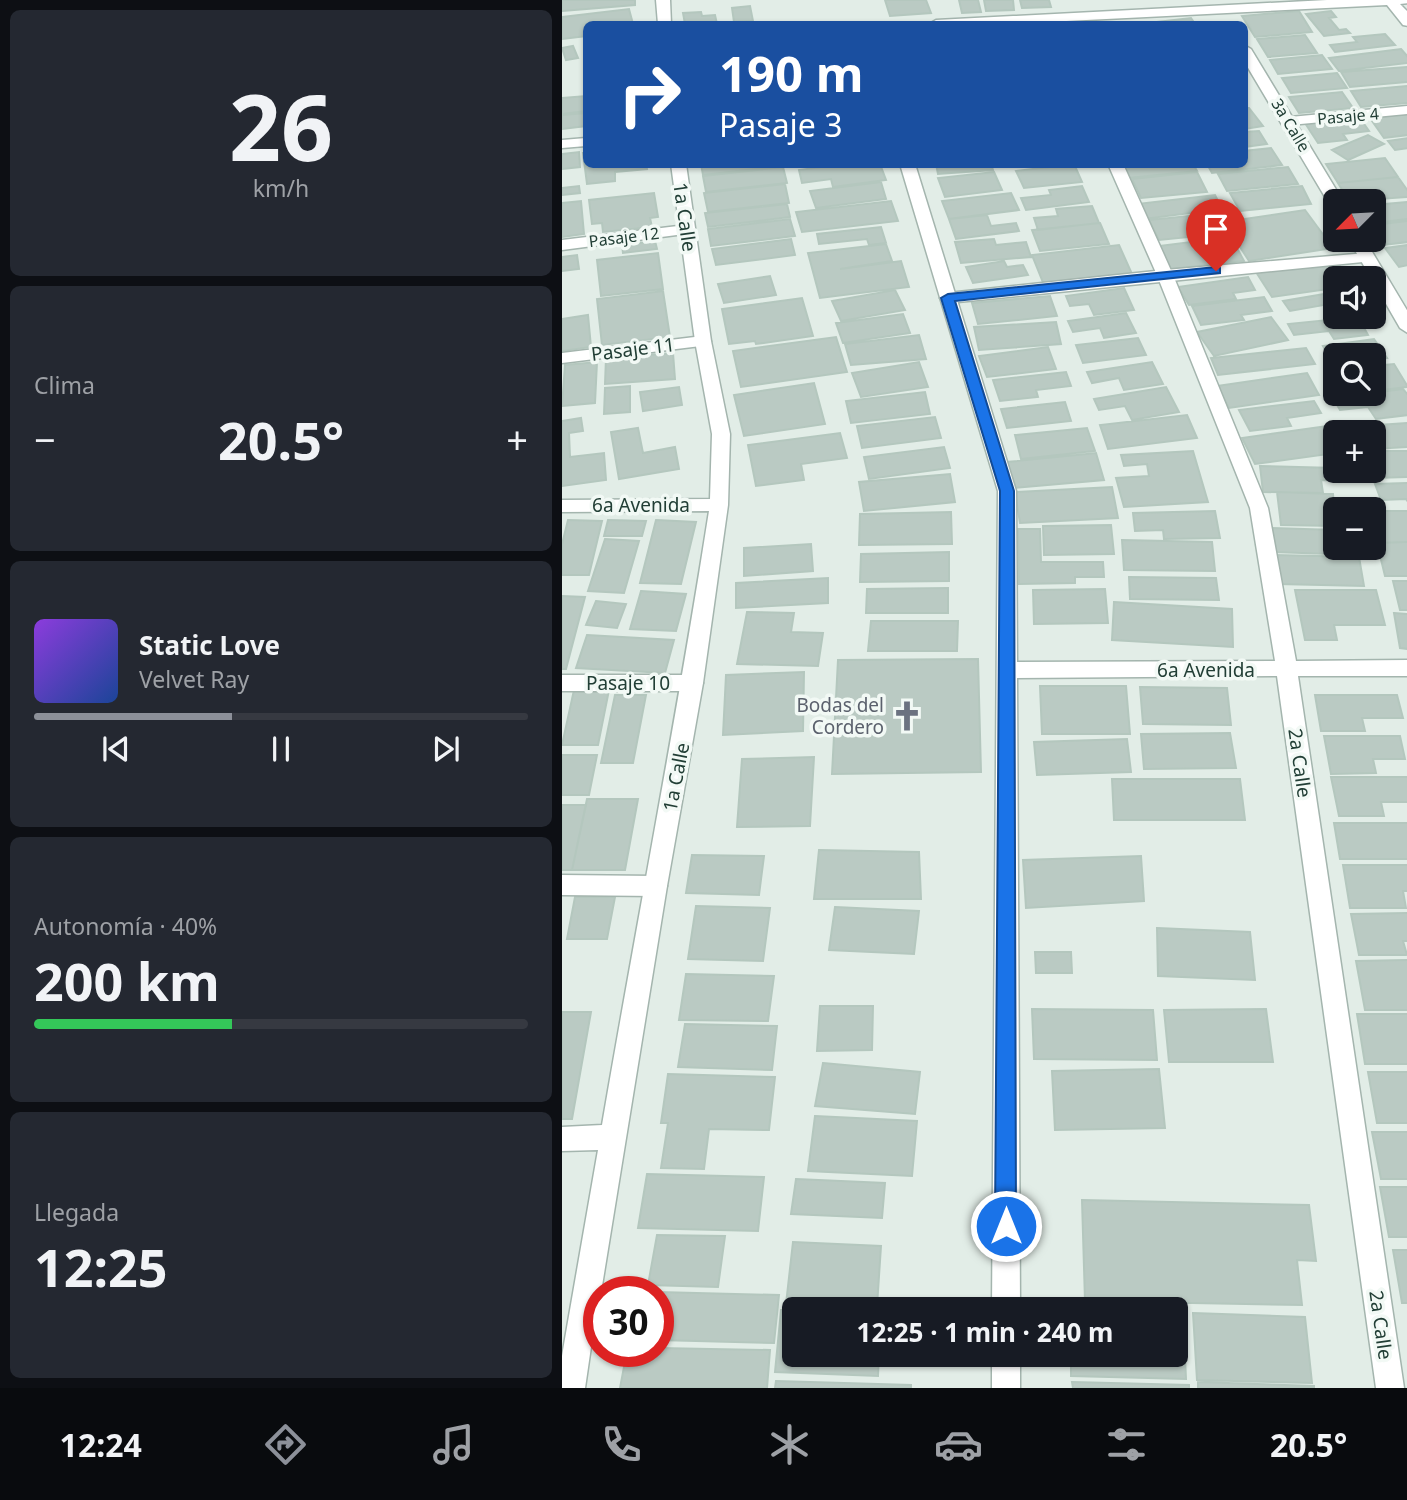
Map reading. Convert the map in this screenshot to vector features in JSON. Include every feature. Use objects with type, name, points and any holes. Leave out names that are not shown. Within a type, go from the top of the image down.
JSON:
[{"type":"street","points":[[663,0],[665,21]]},
{"type":"street","points":[[1050,21],[1404,0]]},
{"type":"street","points":[[1391,1],[1407,22]]},
{"type":"street","points":[[1221,11],[1227,21]]},
{"type":"street","name":"3a Calle","points":[[1248,55],[1329,189]]},
{"type":"street","name":"Pasaje 4","points":[[1290,121],[1407,110]]},
{"type":"street","points":[[562,144],[583,142]]},
{"type":"street","name":"1a Calle","points":[[571,1388],[655,886],[693,683],[720,505],[721,434],[703,341],[678,168]]},
{"type":"street","points":[[908,168],[1007,491],[1006,1297]]},
{"type":"street","name":"2a Calle","points":[[1117,168],[1165,275],[1258,508],[1287,670],[1390,1388]]},
{"type":"street","name":"Pasaje 12","points":[[562,245],[686,230]]},
{"type":"street","points":[[1364,252],[1407,328]]},
{"type":"street","points":[[948,298],[1165,275],[1367,258]]},
{"type":"street","name":"Pasaje 11","points":[[562,358],[703,341]]},
{"type":"street","name":"6a Avenida","points":[[562,506],[720,505]]},
{"type":"street","name":"6a Avenida","points":[[1005,670],[1407,668]]},
{"type":"street","name":"Pasaje 10","points":[[562,683],[693,683]]},
{"type":"street","points":[[562,885],[655,886]]},
{"type":"street","points":[[562,1139],[614,1137]]},
{"type":"street","points":[[1006,1367],[1006,1388]]},
{"type":"building","points":[[562,0],[635,0],[635,5],[562,11]]},
{"type":"building","points":[[885,0],[926,0],[931,13],[890,16]]},
{"type":"building","points":[[959,0],[978,0],[981,12],[962,13]]},
{"type":"building","points":[[984,0],[1013,0],[1014,10],[986,11]]},
{"type":"building","points":[[1020,0],[1049,0],[1051,7],[1022,8]]},
{"type":"building","points":[[750,6],[753,21],[734,21],[732,8]]},
{"type":"building","points":[[629,9],[632,21],[583,21],[583,36],[562,39],[562,17]]},
{"type":"building","points":[[1299,11],[1312,32],[1255,37],[1248,21],[1242,16]]},
{"type":"building","points":[[1331,11],[1336,17],[1329,18],[1339,30],[1346,29],[1350,33],[1324,36],[1306,14]]},
{"type":"building","points":[[701,12],[702,16],[715,15],[716,21],[684,21],[683,13]]},
{"type":"building","points":[[1191,18],[1193,21],[1165,21]]},
{"type":"building","points":[[1385,34],[1395,45],[1335,52],[1330,45],[1357,42],[1353,37]]},
{"type":"building","points":[[1305,35],[1317,53],[1268,57],[1257,39]]},
{"type":"building","points":[[573,46],[578,58],[566,60],[562,48]]},
{"type":"building","points":[[1401,49],[1408,57],[1408,63],[1339,71],[1329,58]]},
{"type":"building","points":[[1322,55],[1332,69],[1278,74],[1270,60]]},
{"type":"building","points":[[1408,67],[1408,82],[1350,87],[1341,72]]},
{"type":"building","points":[[1337,73],[1347,88],[1291,93],[1282,78]]},
{"type":"building","points":[[1408,86],[1408,103],[1361,107],[1351,91]]},
{"type":"building","points":[[1342,92],[1353,108],[1299,113],[1289,97]]},
{"type":"building","points":[[583,96],[583,111],[562,114],[562,98]]},
{"type":"building","points":[[1248,108],[1249,108],[1263,126],[1248,128]]},
{"type":"building","points":[[583,113],[583,126],[562,129],[562,115]]},
{"type":"building","points":[[1408,114],[1408,135],[1384,138],[1370,118]]},
{"type":"building","points":[[1342,119],[1345,123],[1362,121],[1369,131],[1343,134],[1347,140],[1318,143],[1305,123]]},
{"type":"building","points":[[1259,131],[1267,144],[1248,146],[1248,132]]},
{"type":"building","points":[[1368,135],[1384,144],[1348,160],[1332,150]]},
{"type":"building","points":[[1408,138],[1408,148],[1395,150],[1388,141]]},
{"type":"building","points":[[1271,148],[1282,165],[1212,173],[1209,168],[1248,168],[1248,151]]},
{"type":"building","points":[[579,152],[580,167],[562,169],[562,154]]},
{"type":"building","points":[[1385,158],[1398,177],[1338,183],[1326,164]]},
{"type":"building","points":[[1288,167],[1298,184],[1227,191],[1218,174]]},
{"type":"building","points":[[585,168],[647,168],[615,172],[615,181],[587,184]]},
{"type":"building","points":[[702,168],[764,168],[703,175]]},
{"type":"building","points":[[783,168],[787,183],[706,192],[703,176]]},
{"type":"building","points":[[882,168],[886,180],[833,187],[831,179],[802,183],[799,170]]},
{"type":"building","points":[[937,168],[993,170],[938,174]]},
{"type":"building","points":[[1076,168],[1082,182],[1024,188],[1016,171]]},
{"type":"building","points":[[1124,168],[1195,168],[1197,171],[1128,178]]},
{"type":"building","points":[[994,172],[1002,190],[945,197],[938,178]]},
{"type":"building","points":[[1197,172],[1207,192],[1141,198],[1132,179]]},
{"type":"building","points":[[1398,177],[1408,191],[1408,197],[1386,198],[1386,189],[1342,189],[1338,183]]},
{"type":"building","points":[[881,182],[886,199],[816,208],[810,191]]},
{"type":"building","points":[[785,184],[789,203],[708,212],[704,193]]},
{"type":"building","points":[[579,186],[580,193],[562,195],[562,188]]},
{"type":"building","points":[[1082,186],[1089,202],[1026,210],[1021,198],[1051,195],[1049,190]]},
{"type":"building","points":[[1302,186],[1311,204],[1240,211],[1230,193]]},
{"type":"building","points":[[654,193],[658,217],[650,218],[652,227],[603,232],[602,223],[592,224],[589,200]]},
{"type":"building","points":[[1011,193],[1019,210],[949,219],[942,201]]},
{"type":"building","points":[[1215,195],[1222,209],[1144,219],[1137,204]]},
{"type":"building","points":[[581,201],[584,234],[562,237],[562,203]]},
{"type":"building","points":[[891,201],[898,221],[802,232],[796,212]]},
{"type":"building","points":[[1408,202],[1408,219],[1386,222],[1386,204]]},
{"type":"building","points":[[787,204],[790,217],[708,227],[705,213]]},
{"type":"building","points":[[1092,206],[1099,223],[1038,230],[1034,218],[1058,216],[1056,209]]},
{"type":"building","points":[[1305,210],[1323,234],[1323,250],[1249,261],[1224,222]]},
{"type":"building","points":[[1218,213],[1229,233],[1159,240],[1149,220]]},
{"type":"building","points":[[987,215],[991,226],[1016,223],[1019,231],[956,239],[949,219]]},
{"type":"building","points":[[790,219],[795,236],[711,246],[708,229]]},
{"type":"building","points":[[1408,221],[1408,242],[1386,245],[1386,224]]},
{"type":"building","points":[[1100,223],[1109,244],[1040,251],[1032,230]]},
{"type":"building","points":[[881,227],[886,243],[869,245],[867,239],[819,244],[817,234]]},
{"type":"building","points":[[1231,237],[1244,261],[1171,269],[1159,246]]},
{"type":"building","points":[[791,239],[795,255],[716,265],[712,249]]},
{"type":"building","points":[[994,239],[996,245],[1026,242],[1031,257],[961,263],[955,242]]},
{"type":"building","points":[[655,241],[657,249],[623,253],[622,245]]},
{"type":"building","points":[[886,244],[892,261],[840,269],[901,261],[909,287],[820,298],[808,253]]},
{"type":"building","points":[[1119,245],[1132,274],[1044,285],[1032,255]]},
{"type":"building","points":[[1408,245],[1408,265],[1399,267],[1386,248]]},
{"type":"building","points":[[658,253],[663,289],[601,296],[597,260]]},
{"type":"building","points":[[577,255],[579,269],[562,271],[562,257]]},
{"type":"building","points":[[1336,260],[1340,266],[1323,266],[1323,290],[1272,297],[1256,272]]},
{"type":"building","points":[[1004,261],[1007,267],[1023,265],[1028,275],[973,283],[966,267]]},
{"type":"building","points":[[770,276],[776,295],[724,303],[718,284]]},
{"type":"building","points":[[1248,277],[1255,290],[1233,293],[1236,299],[1189,305],[1178,287]]},
{"type":"building","points":[[1124,288],[1134,310],[1094,315],[1089,304],[1070,306],[1066,296]]},
{"type":"building","points":[[895,290],[905,310],[841,321],[832,301]]},
{"type":"building","points":[[663,291],[670,337],[602,345],[597,299]]},
{"type":"building","points":[[1323,294],[1323,305],[1290,311],[1283,301]]},
{"type":"building","points":[[1050,296],[1057,316],[978,324],[972,303]]},
{"type":"building","points":[[1264,297],[1272,311],[1241,315],[1244,320],[1201,325],[1192,306]]},
{"type":"building","points":[[802,298],[813,336],[756,344],[755,341],[729,344],[722,309]]},
{"type":"building","points":[[1126,313],[1136,333],[1104,338],[1100,328],[1073,332],[1068,321]]},
{"type":"building","points":[[903,314],[910,333],[843,343],[836,323]]},
{"type":"building","points":[[588,315],[591,347],[562,351],[562,319]]},
{"type":"building","points":[[1271,317],[1288,340],[1214,356],[1197,332]]},
{"type":"building","points":[[1323,320],[1323,329],[1365,329],[1368,335],[1334,339],[1329,331],[1294,335],[1288,324]]},
{"type":"building","points":[[1056,322],[1061,344],[979,350],[974,327]]},
{"type":"building","points":[[919,335],[926,359],[851,365],[845,344]]},
{"type":"building","points":[[836,337],[847,372],[741,387],[733,351]]},
{"type":"building","points":[[1138,338],[1146,355],[1083,363],[1076,345]]},
{"type":"building","points":[[1374,339],[1377,343],[1345,343]]},
{"type":"building","points":[[1048,347],[1056,369],[987,377],[979,356]]},
{"type":"building","points":[[1306,348],[1315,364],[1218,375],[1211,358]]},
{"type":"building","points":[[673,353],[675,379],[605,384],[606,358]]},
{"type":"building","points":[[597,362],[595,403],[562,406],[565,365]]},
{"type":"building","points":[[919,362],[928,387],[861,397],[852,373]]},
{"type":"building","points":[[1152,362],[1163,384],[1124,390],[1119,378],[1092,383],[1087,372]]},
{"type":"building","points":[[1394,364],[1408,387],[1386,390],[1386,365]]},
{"type":"building","points":[[1066,372],[1071,386],[1036,390],[1038,397],[1000,401],[993,380]]},
{"type":"building","points":[[1307,373],[1319,395],[1229,408],[1217,386]]},
{"type":"building","points":[[814,383],[825,424],[744,436],[734,395]]},
{"type":"building","points":[[630,386],[630,412],[604,414],[605,388]]},
{"type":"building","points":[[679,387],[682,405],[643,411],[640,392]]},
{"type":"building","points":[[1166,387],[1179,412],[1132,420],[1125,406],[1099,410],[1094,399]]},
{"type":"building","points":[[1403,389],[1408,395],[1408,415],[1376,419],[1368,407],[1340,410],[1338,406],[1386,406],[1386,391]]},
{"type":"building","points":[[925,392],[930,414],[851,423],[846,401]]},
{"type":"building","points":[[1314,401],[1321,413],[1287,418],[1291,426],[1250,431],[1239,410]]},
{"type":"building","points":[[1065,402],[1071,421],[1007,428],[1001,409]]},
{"type":"building","points":[[1187,415],[1197,438],[1108,449],[1100,425]]},
{"type":"building","points":[[935,417],[941,438],[862,448],[857,426]]},
{"type":"building","points":[[581,418],[583,431],[569,433],[570,457],[604,453],[606,480],[562,486],[562,421]]},
{"type":"building","points":[[1408,423],[1408,447],[1386,448],[1386,425]]},
{"type":"building","points":[[1323,427],[1323,455],[1255,464],[1242,438]]},
{"type":"building","points":[[638,428],[643,453],[675,447],[679,469],[619,479],[611,432]]},
{"type":"building","points":[[1087,428],[1095,451],[1021,459],[1015,435]]},
{"type":"building","points":[[840,433],[847,458],[801,464],[804,480],[756,486],[748,445]]},
{"type":"building","points":[[944,447],[950,468],[869,479],[864,457]]},
{"type":"building","points":[[1193,451],[1208,502],[1124,507],[1116,478],[1149,476],[1147,464],[1124,466],[1121,455]]},
{"type":"building","points":[[1386,451],[1408,451],[1408,477],[1386,478]]},
{"type":"building","points":[[1096,453],[1104,480],[1014,488],[1007,462]]},
{"type":"building","points":[[1260,466],[1323,468],[1323,493],[1263,492]]},
{"type":"building","points":[[950,474],[955,502],[864,511],[859,482]]},
{"type":"building","points":[[1408,483],[1408,502],[1406,499],[1386,500],[1386,497],[1380,497],[1375,484]]},
{"type":"building","points":[[1112,487],[1118,518],[1020,523],[1015,492]]},
{"type":"building","points":[[1277,492],[1333,494],[1333,497],[1323,497],[1323,526],[1281,525]]},
{"type":"building","points":[[1215,511],[1220,538],[1164,539],[1163,530],[1135,531],[1133,513]]},
{"type":"building","points":[[1386,511],[1408,511],[1408,542],[1386,543]]},
{"type":"building","points":[[951,512],[952,544],[859,545],[860,514]]},
{"type":"building","points":[[568,520],[602,521],[589,575],[562,575],[562,544]]},
{"type":"building","points":[[608,520],[646,521],[642,536],[604,536]]},
{"type":"building","points":[[656,520],[696,522],[681,584],[640,583]]},
{"type":"building","points":[[1111,525],[1114,554],[1044,555],[1043,526]]},
{"type":"building","points":[[1272,528],[1323,530],[1323,554],[1275,552]]},
{"type":"building","points":[[1018,529],[1040,529],[1041,562],[1103,562],[1104,577],[1075,577],[1075,583],[1019,584]]},
{"type":"building","points":[[605,539],[639,541],[624,593],[588,591]]},
{"type":"building","points":[[1122,540],[1212,542],[1215,571],[1124,570]]},
{"type":"building","points":[[1408,542],[1408,576],[1385,576],[1381,560],[1386,560],[1386,543]]},
{"type":"building","points":[[811,544],[813,571],[744,576],[744,548]]},
{"type":"building","points":[[949,552],[949,581],[860,582],[861,554]]},
{"type":"building","points":[[1274,555],[1323,556],[1323,560],[1360,560],[1364,586],[1278,584]]},
{"type":"building","points":[[1129,577],[1216,578],[1219,600],[1130,599]]},
{"type":"building","points":[[828,578],[828,603],[736,608],[736,583]]},
{"type":"building","points":[[1393,581],[1408,581],[1408,610],[1400,610]]},
{"type":"building","points":[[948,588],[948,613],[866,613],[867,589]]},
{"type":"building","points":[[1105,589],[1108,623],[1034,624],[1033,590]]},
{"type":"building","points":[[1295,590],[1376,590],[1385,625],[1334,625],[1337,640],[1305,640]]},
{"type":"building","points":[[641,591],[686,594],[676,631],[630,629]]},
{"type":"building","points":[[562,596],[585,597],[566,669],[562,669]]},
{"type":"building","points":[[596,601],[626,604],[617,628],[586,625]]},
{"type":"building","points":[[1114,602],[1232,609],[1233,647],[1112,640]]},
{"type":"building","points":[[747,612],[794,613],[791,632],[823,633],[818,666],[737,664]]},
{"type":"building","points":[[1394,613],[1408,614],[1408,649],[1400,648]]},
{"type":"building","points":[[871,621],[958,621],[957,651],[868,651]]},
{"type":"building","points":[[587,635],[674,640],[665,673],[576,668]]},
{"type":"building","name":"Bodas del Cordero","points":[[978,659],[981,772],[832,774],[838,660]]},
{"type":"building","points":[[804,672],[803,731],[723,735],[726,675]]},
{"type":"building","points":[[1040,686],[1126,686],[1130,734],[1042,734]]},
{"type":"building","points":[[1140,687],[1227,688],[1231,725],[1143,724]]},
{"type":"building","points":[[574,690],[609,690],[598,745],[562,745]]},
{"type":"building","points":[[615,695],[646,695],[633,763],[601,763]]},
{"type":"building","points":[[1315,695],[1397,695],[1403,718],[1362,718],[1365,731],[1321,731]]},
{"type":"building","points":[[1230,733],[1236,768],[1144,769],[1141,734]]},
{"type":"building","points":[[1324,736],[1400,736],[1405,759],[1373,759],[1376,773],[1331,774]]},
{"type":"building","points":[[1127,739],[1131,772],[1037,775],[1034,742]]},
{"type":"building","points":[[562,755],[597,755],[589,795],[562,795]]},
{"type":"building","points":[[814,757],[810,826],[737,827],[742,759]]},
{"type":"building","points":[[1331,777],[1408,777],[1408,802],[1381,802],[1384,816],[1339,816]]},
{"type":"building","points":[[1112,779],[1240,779],[1245,820],[1114,820]]},
{"type":"building","points":[[587,799],[638,799],[625,870],[572,870]]},
{"type":"building","points":[[562,805],[586,805],[572,870],[562,870]]},
{"type":"building","points":[[1334,823],[1408,823],[1408,859],[1340,859]]},
{"type":"building","points":[[819,850],[919,852],[921,899],[814,899]]},
{"type":"building","points":[[692,855],[764,856],[759,895],[686,893]]},
{"type":"building","points":[[1141,856],[1144,901],[1026,908],[1023,860]]},
{"type":"building","points":[[1343,865],[1408,865],[1408,891],[1403,891],[1406,908],[1350,908]]},
{"type":"building","points":[[575,897],[615,897],[607,939],[567,939]]},
{"type":"building","points":[[696,906],[770,908],[763,961],[688,959]]},
{"type":"building","points":[[835,907],[919,911],[914,954],[829,950]]},
{"type":"building","points":[[1408,913],[1408,941],[1403,941],[1407,955],[1359,955],[1351,914]]},
{"type":"building","points":[[1157,928],[1250,932],[1255,980],[1158,976]]},
{"type":"building","points":[[1035,952],[1071,952],[1072,973],[1036,973]]},
{"type":"building","points":[[1408,960],[1408,1010],[1365,1010],[1356,961]]},
{"type":"building","points":[[686,974],[774,976],[768,1021],[679,1020]]},
{"type":"building","points":[[820,1006],[873,1006],[872,1050],[817,1051]]},
{"type":"building","points":[[1032,1009],[1153,1010],[1157,1060],[1034,1059]]},
{"type":"building","points":[[1266,1009],[1273,1062],[1169,1062],[1164,1010]]},
{"type":"building","points":[[562,1012],[591,1012],[572,1119],[562,1119]]},
{"type":"building","points":[[1357,1014],[1408,1014],[1408,1064],[1365,1064]]},
{"type":"building","points":[[685,1024],[777,1026],[772,1070],[678,1067]]},
{"type":"building","points":[[823,1063],[920,1072],[915,1114],[815,1106]]},
{"type":"building","points":[[1159,1069],[1165,1128],[1055,1130],[1052,1071]]},
{"type":"building","points":[[1368,1072],[1408,1072],[1408,1123],[1377,1123]]},
{"type":"building","points":[[668,1074],[775,1077],[769,1130],[709,1129],[704,1169],[661,1168],[668,1123],[661,1123]]},
{"type":"building","points":[[815,1116],[917,1121],[912,1176],[808,1171]]},
{"type":"building","points":[[1372,1132],[1408,1132],[1408,1179],[1381,1179]]},
{"type":"building","points":[[647,1174],[764,1177],[758,1231],[638,1228]]},
{"type":"building","points":[[796,1179],[885,1183],[882,1218],[791,1214]]},
{"type":"building","points":[[1380,1187],[1408,1187],[1408,1237],[1389,1237]]},
{"type":"building","points":[[1082,1200],[1309,1205],[1316,1261],[1297,1260],[1302,1305],[1188,1303],[1188,1297],[1085,1297]]},
{"type":"building","points":[[657,1235],[725,1236],[718,1287],[674,1286],[674,1276],[650,1276]]},
{"type":"building","points":[[793,1242],[881,1246],[878,1297],[787,1297]]},
{"type":"building","points":[[1393,1250],[1408,1250],[1408,1303],[1402,1303]]},
{"type":"building","points":[[674,1292],[779,1295],[774,1343],[674,1340]]},
{"type":"building","points":[[781,1310],[782,1367],[878,1367],[878,1376],[775,1372]]},
{"type":"building","points":[[1193,1313],[1305,1317],[1312,1383],[1197,1380]]},
{"type":"building","points":[[674,1348],[770,1350],[767,1388],[620,1388],[624,1367],[674,1367]]},
{"type":"building","points":[[1071,1367],[1185,1367],[1186,1379],[1071,1376]]},
{"type":"building","points":[[776,1381],[911,1385],[911,1388],[775,1388]]},
{"type":"building","points":[[1072,1382],[1189,1385],[1189,1388],[1073,1388]]},
{"type":"building","points":[[1198,1382],[1314,1386],[1314,1388],[1198,1388]]},
{"type":"place","name":"Bodas del Cordero","points":[[907,716]]},
{"type":"route","points":[[1006,1226],[1007,491],[948,298],[1216,271]]}]
